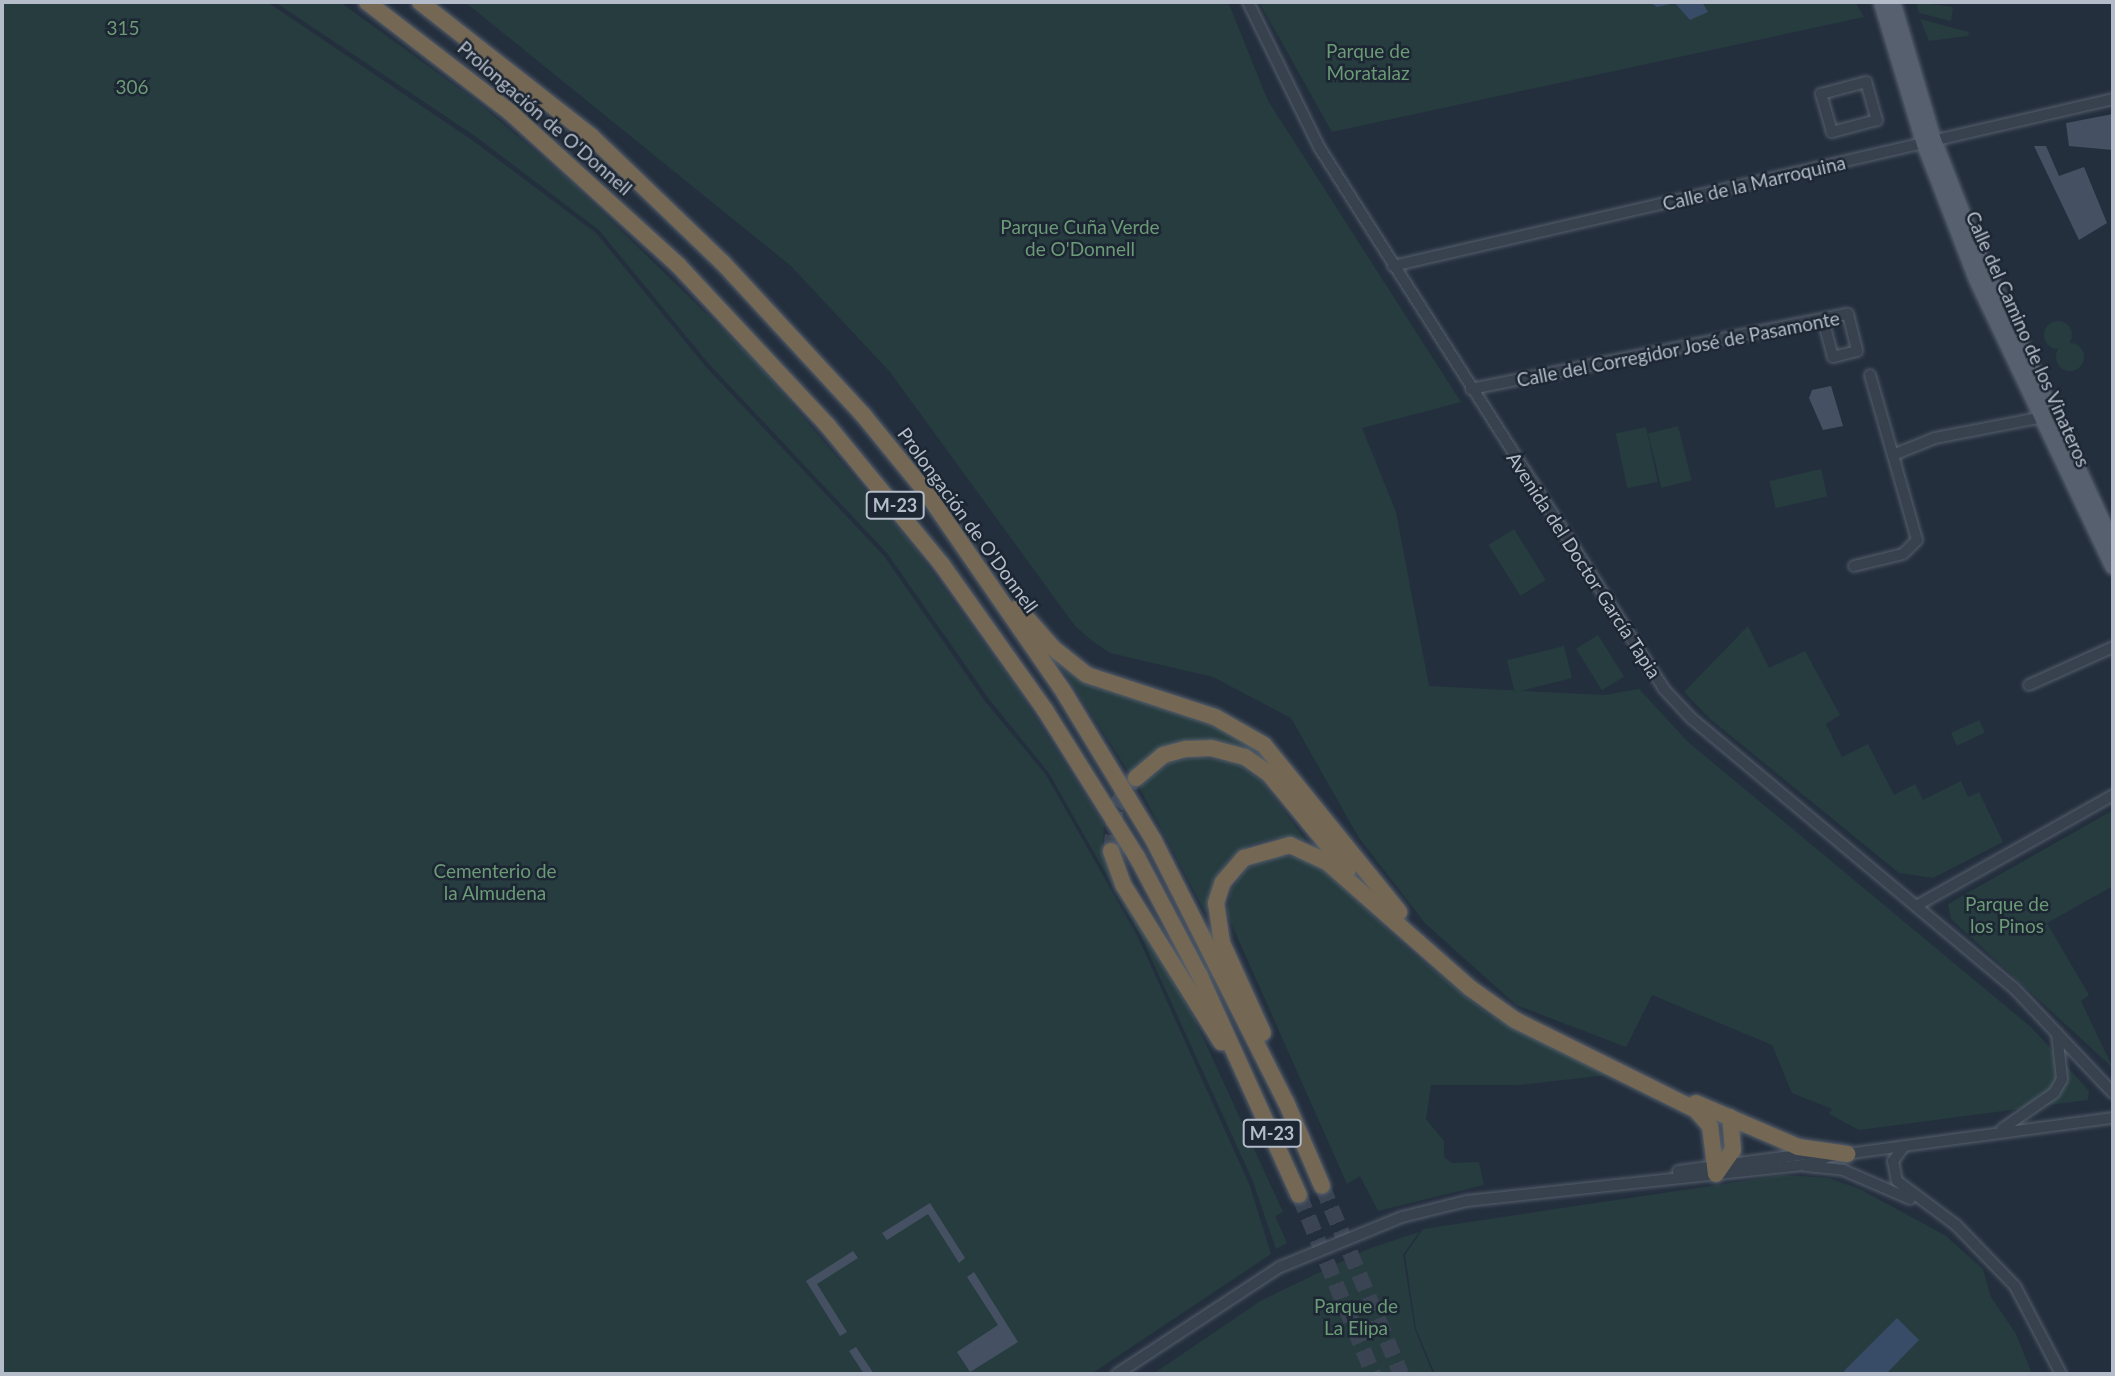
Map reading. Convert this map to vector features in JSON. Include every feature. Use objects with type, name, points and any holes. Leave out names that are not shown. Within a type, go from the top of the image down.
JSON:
[{"type":"highway","name":"Prolongación de O'Donnell","points":[[367,2],[551,148],[678,265],[828,426],[934,554],[1045,710],[1137,857],[1245,1072],[1299,1195]]},
{"type":"highway","name":"Prolongación de O'Donnell","points":[[419,2],[591,136],[723,263],[864,416],[984,572],[1154,841],[1286,1102],[1322,1186]]},
{"type":"highway","points":[[984,572],[1052,648],[1087,675],[1215,717],[1264,745],[1437,960]]},
{"type":"highway","points":[[1136,778],[1163,755],[1186,749],[1212,748],[1245,757],[1269,774],[1374,901]]},
{"type":"highway","points":[[1286,1102],[1275,1058],[1222,943],[1216,916],[1223,882],[1252,853],[1290,845],[1317,855],[1374,901],[1437,960],[1516,1020],[1706,1119],[1720,1167]]},
{"type":"highway","points":[[1111,851],[1124,886],[1224,1049],[1245,1072]]},
{"type":"highway","points":[[1600,1064],[1798,1147],[1848,1154]]},
{"type":"highway","points":[[1720,1167],[1735,1135],[1730,1117]]},
{"type":"main road","name":"Calle del Camino de los Vinateros","points":[[1881,2],[1976,279],[2113,543]]},
{"type":"main road","name":"Calle del Camino de los Vinateros","points":[[1893,2],[1929,142]]},
{"type":"main road","name":"Calle del Camino de los Vinateros","points":[[2046,417],[2113,567]]},
{"type":"street","name":"Avenida del Doctor García Tapia","points":[[1248,2],[1287,90],[1393,266],[1664,689],[1691,718],[1918,905],[2051,1021],[2113,1093]]},
{"type":"street","points":[[1866,82],[1877,120],[1832,132],[1821,94],[1866,82]]},
{"type":"street","name":"Calle de la Marroquina","points":[[1393,266],[2113,99]]},
{"type":"street","name":"Calle del Corregidor José de Pasamonte","points":[[1471,389],[1848,314],[1857,351],[1833,358],[1823,319]]},
{"type":"street","points":[[1854,566],[1903,554],[1917,540],[1870,375]]},
{"type":"street","points":[[1893,455],[1935,438],[2046,417]]},
{"type":"street","points":[[2029,685],[2113,648]]},
{"type":"street","points":[[1918,905],[2113,795]]},
{"type":"street","points":[[1990,1135],[2046,1102],[2062,1079],[2062,1043],[2051,1021]]},
{"type":"street","points":[[1803,1165],[1831,1156],[2113,1118]]},
{"type":"street","points":[[1905,1146],[1893,1161],[1894,1173],[1927,1207]]},
{"type":"street","points":[[1117,1374],[1280,1267],[1338,1241],[1466,1201],[1720,1167],[1798,1153],[1831,1156]]},
{"type":"street","points":[[1720,1167],[1803,1165],[1843,1170],[1927,1207],[1956,1225],[2015,1286],[2061,1374]]},
{"type":"street","points":[[1877,1184],[1894,1173]]},
{"type":"green space","name":"Cementerio de la Almudena","points":[[2,2],[267,2],[472,140],[596,233],[706,367],[884,556],[984,700],[1046,775],[1138,937],[1250,1186],[1271,1254],[1091,1374],[2,1374]]},
{"type":"green space","points":[[275,2],[340,2],[475,100],[570,181],[756,362],[913,546],[1017,689],[1104,825],[1103,850],[1112,878],[1193,1016],[1283,1212],[1275,1216],[1287,1243],[1276,1249],[1252,1179],[1141,936],[1049,773],[989,699],[887,553],[709,364],[599,230],[475,136]]},
{"type":"green space","name":"Parque Cuña Verde de O'Donnell","points":[[465,2],[1228,2],[1268,101],[1461,402],[1362,428],[1396,512],[1429,686],[1604,695],[1639,689],[1688,742],[2032,1028],[2089,1091],[2088,1100],[1859,1130],[1829,1114],[1832,1109],[1792,1093],[1772,1045],[1652,995],[1626,1047],[1516,1005],[1425,923],[1359,838],[1291,718],[1213,677],[1110,653],[1091,640],[1075,626],[890,372],[791,266]]},
{"type":"green space","name":"Parque de Moratalaz","points":[[1259,2],[1855,2],[1864,17],[1332,132]]},
{"type":"green space","points":[[1916,2],[1953,7],[1951,21],[1919,13]]},
{"type":"green space","points":[[1920,19],[1969,32],[1968,36],[1929,41]]},
{"type":"green space","points":[[2058,321],[2068,325],[2072,335],[2068,345],[2058,349],[2048,345],[2044,335],[2048,325]]},
{"type":"green space","points":[[2070,343],[2080,347],[2084,357],[2080,367],[2070,371],[2060,367],[2056,357],[2060,347]]},
{"type":"green space","points":[[1678,426],[1692,480],[1661,488],[1648,433]]},
{"type":"green space","points":[[1646,427],[1658,482],[1627,488],[1616,433]]},
{"type":"green space","points":[[1821,469],[1827,496],[1776,508],[1769,481]]},
{"type":"green space","points":[[1514,529],[1546,580],[1520,596],[1489,545]]},
{"type":"green space","points":[[1748,626],[1769,668],[1805,651],[1840,715],[1826,724],[1842,757],[1868,744],[1894,795],[1915,784],[1923,800],[1961,781],[1968,797],[1979,792],[2003,842],[1933,878],[1899,873],[1710,719],[1684,692]]},
{"type":"green space","points":[[1598,635],[1624,677],[1602,690],[1576,649]]},
{"type":"green space","points":[[1564,646],[1572,678],[1515,692],[1507,660]]},
{"type":"green space","points":[[1059,664],[1095,687],[1230,729],[1262,750],[1294,786],[1242,750],[1210,740],[1164,747],[1130,774]]},
{"type":"green space","points":[[1979,720],[1985,733],[1957,746],[1951,733]]},
{"type":"green space","points":[[1197,756],[1236,763],[1261,780],[1306,841],[1275,838],[1250,845],[1230,859],[1216,877],[1206,914],[1139,787],[1171,762]]},
{"type":"green space","name":"Parque de los Pinos","points":[[2113,810],[2113,886],[2047,923],[2089,995],[2081,1001],[2113,1068],[1951,919],[1948,904]]},
{"type":"green space","points":[[1281,855],[1314,861],[1415,955],[1489,1015],[1607,1075],[1519,1085],[1431,1085],[1426,1119],[1444,1141],[1444,1157],[1452,1163],[1479,1162],[1484,1185],[1378,1211],[1360,1176],[1347,1184],[1227,914],[1231,890],[1246,869]]},
{"type":"green space","points":[[1783,1175],[1829,1178],[1860,1189],[1946,1236],[1983,1269],[1991,1297],[2016,1334],[2032,1374],[1435,1374],[1416,1329],[1405,1255],[1423,1229]]},
{"type":"green space","name":"Parque de La Elipa","points":[[1419,1232],[1403,1255],[1415,1330],[1433,1374],[1153,1374],[1262,1300],[1368,1249]]},
{"type":"water","points":[[1650,2],[1702,2],[1708,12],[1690,20],[1675,3],[1657,7]]},
{"type":"water","points":[[1897,1318],[1919,1340],[1886,1374],[1847,1374],[1844,1371]]},
{"type":"building","points":[[2113,114],[2113,150],[2069,146],[2066,123]]},
{"type":"building","points":[[2034,146],[2046,146],[2059,176],[2084,167],[2107,223],[2079,240]]},
{"type":"building","points":[[1831,386],[1843,426],[1823,430],[1809,398],[1812,390]]},
{"type":"building","points":[[930,1203],[965,1258],[959,1263],[928,1214],[887,1240],[882,1233]]},
{"type":"building","points":[[853,1251],[858,1258],[817,1284],[847,1332],[840,1336],[806,1281]]},
{"type":"building","points":[[974,1272],[1018,1342],[970,1372],[957,1352],[998,1325],[967,1277]]},
{"type":"building","points":[[856,1347],[874,1374],[864,1374],[849,1351]]},
{"type":"tunnel","points":[[1111,851],[1116,806],[1132,782]]},
{"type":"tunnel","points":[[1322,1186],[1401,1374]]},
{"type":"tunnel","points":[[1299,1195],[1373,1374]]},
{"type":"park label","name":"315","points":[[123,28]]},
{"type":"park label","name":"306","points":[[132,87]]}]
